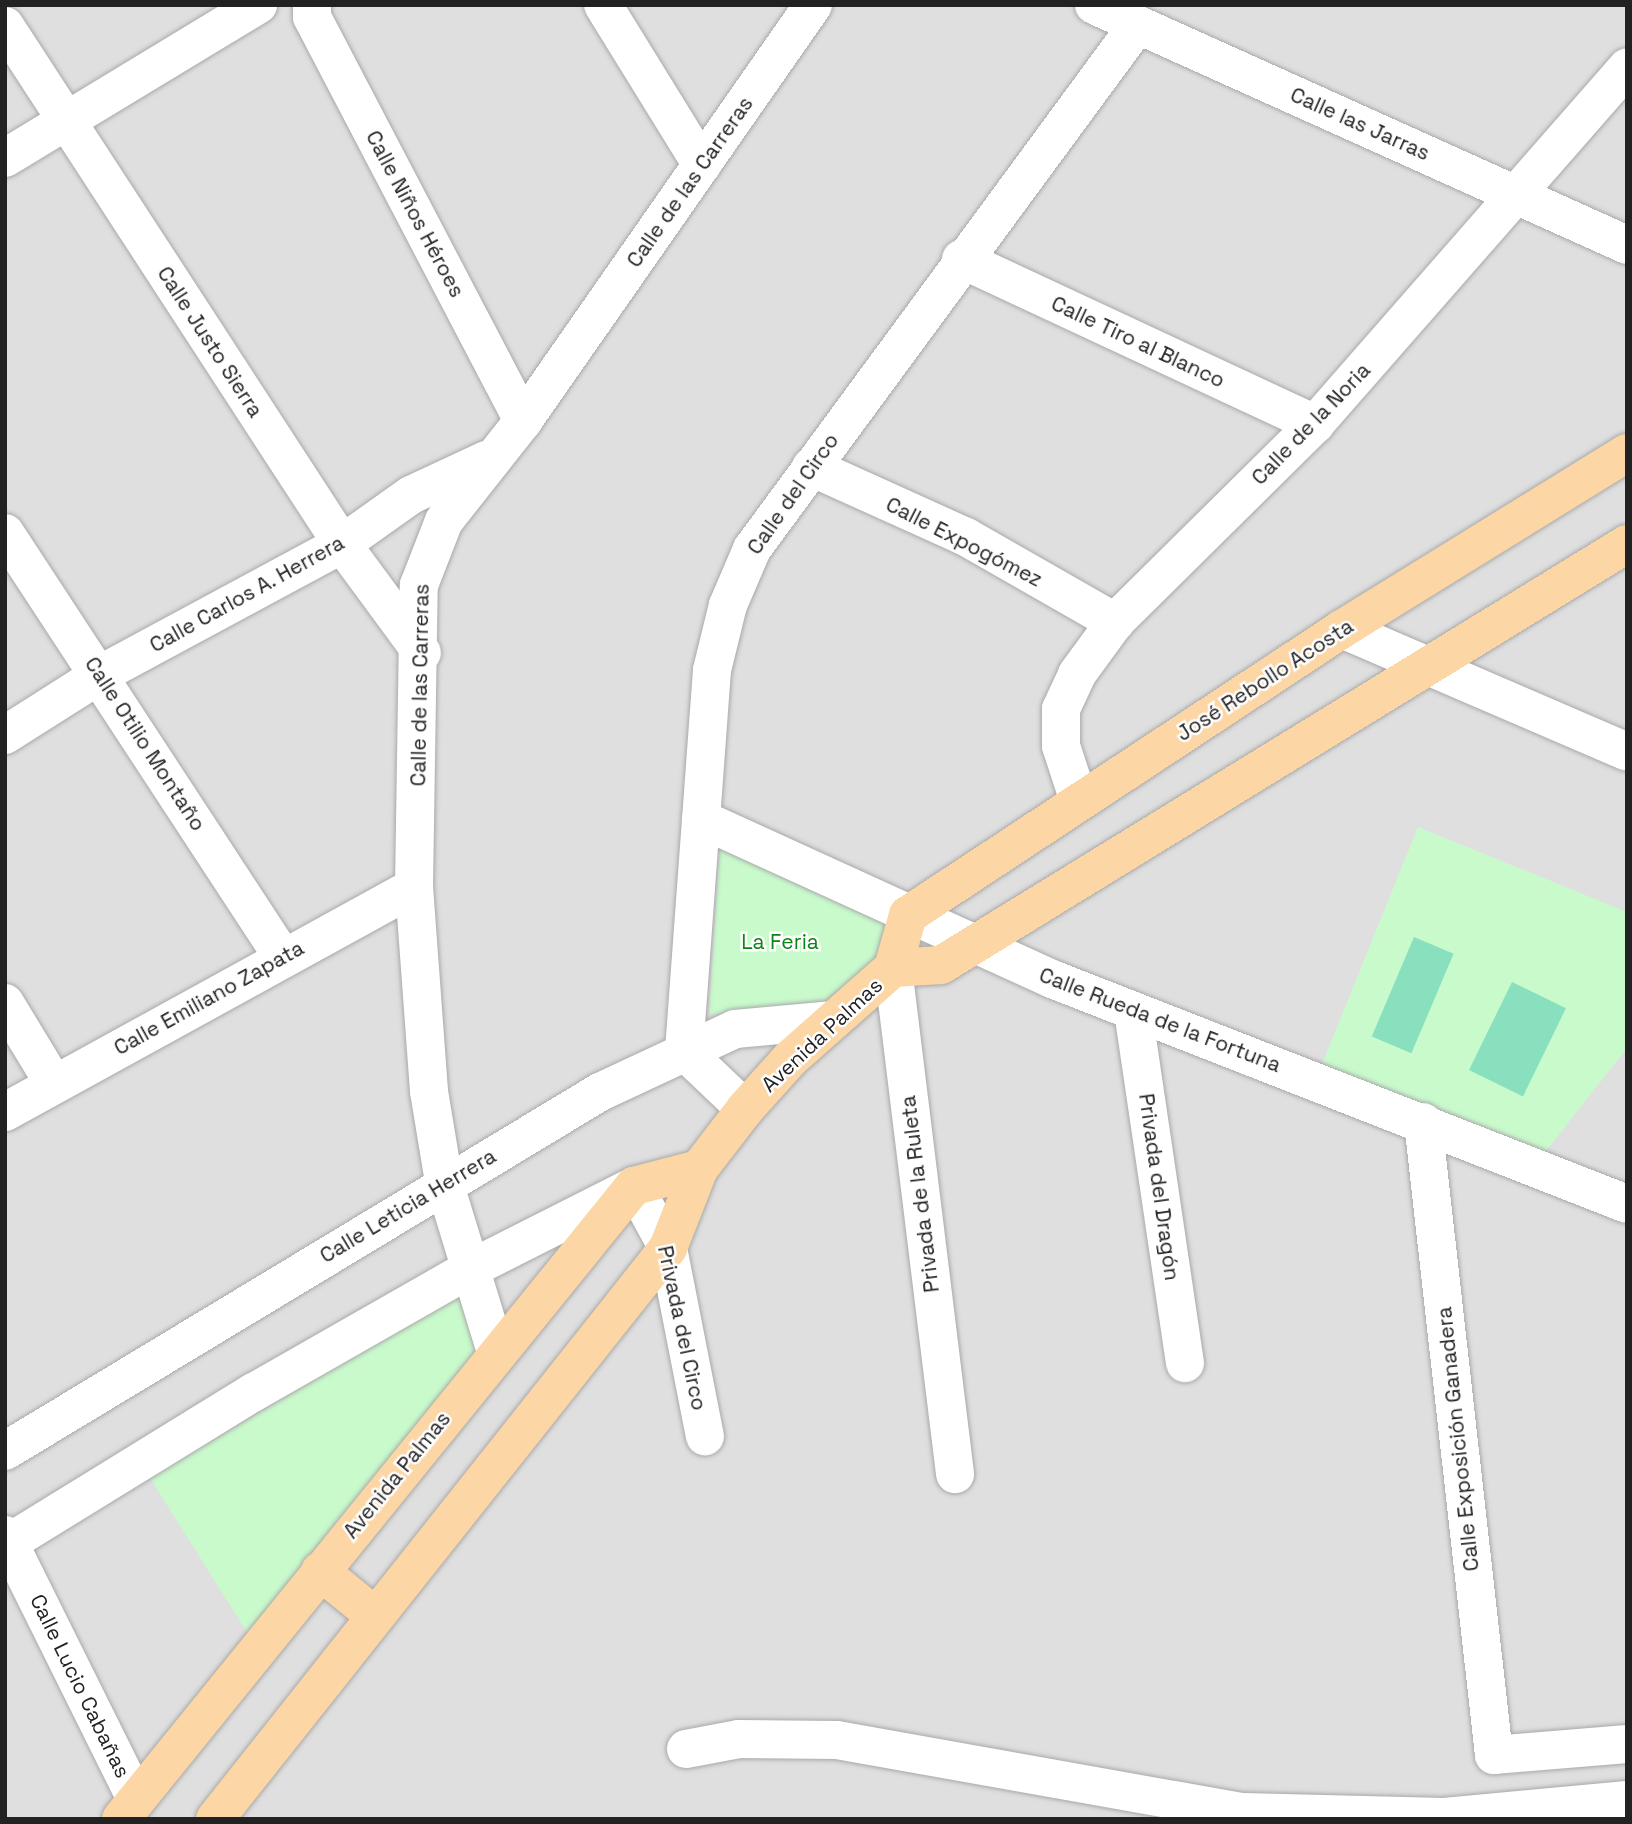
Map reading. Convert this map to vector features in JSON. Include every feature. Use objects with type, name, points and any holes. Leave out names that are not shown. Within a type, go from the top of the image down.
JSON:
[{"type":"main road","name":"José Rebollo Acosta","points":[[908,915],[1342,629],[1627,453]]},
{"type":"main road","points":[[972,945],[1627,544]]},
{"type":"main road","name":"Avenida Palmas","points":[[215,1819],[668,1248],[699,1169],[745,1109],[834,1020],[893,968],[908,915]]},
{"type":"main road","name":"Avenida Palmas","points":[[893,968],[941,965],[972,945]]},
{"type":"main road","points":[[634,1186],[699,1169]]},
{"type":"main road","name":"Avenida Palmas","points":[[129,1809],[496,1352],[634,1186]]},
{"type":"main road","points":[[320,1571],[375,1616]]},
{"type":"street","points":[[5,158],[64,117],[258,5]]},
{"type":"street","name":"Calle Niños Héroes","points":[[312,5],[312,17],[523,421]]},
{"type":"street","points":[[603,5],[702,165]]},
{"type":"street","name":"Calle de las Carreras","points":[[496,1352],[444,1182],[429,1091],[414,887],[422,653],[419,585],[444,521],[491,458],[523,421],[813,5]]},
{"type":"street","name":"Calle las Jarras","points":[[1094,5],[1136,27],[1521,194],[1627,245]]},
{"type":"street","name":"Calle Justo Sierra","points":[[5,26],[342,544],[422,653]]},
{"type":"street","name":"Calle del Circo","points":[[684,1051],[712,670],[728,605],[752,549],[961,259],[1136,27]]},
{"type":"street","name":"Calle de la Noria","points":[[1079,801],[1061,746],[1061,709],[1077,674],[1115,622],[1315,424],[1521,194],[1627,67]]},
{"type":"street","name":"Calle Tiro al Blanco","points":[[961,259],[1315,424]]},
{"type":"street","name":"Calle Carlos A. Herrera","points":[[5,734],[101,674],[342,544],[411,495],[491,458]]},
{"type":"street","name":"Calle Expogómez","points":[[811,467],[966,537],[1115,622]]},
{"type":"street","name":"Calle Otilio Montaño","points":[[5,533],[101,674],[282,956]]},
{"type":"street","points":[[1342,629],[1423,668],[1627,752]]},
{"type":"street","name":"Calle Rueda de la Fortuna","points":[[701,819],[972,945],[1133,1011],[1423,1122],[1627,1204]]},
{"type":"street","name":"Calle Emiliano Zapata","points":[[5,1112],[282,956],[414,887]]},
{"type":"street","name":"Privada de la Ruleta","points":[[893,968],[946,1420],[955,1474]]},
{"type":"street","points":[[5,1003],[54,1084]]},
{"type":"street","name":"Privada del Dragón","points":[[1133,1011],[1185,1363]]},
{"type":"street","name":"Calle Leticia Herrera","points":[[5,1451],[444,1182],[684,1051],[735,1029],[834,1020]]},
{"type":"street","points":[[684,1051],[745,1109]]},
{"type":"street","name":"Calle Exposición Ganadera","points":[[1423,1122],[1494,1755],[1627,1744]]},
{"type":"street","points":[[7,1541],[470,1269],[634,1186]]},
{"type":"street","name":"Privada del Circo","points":[[634,1186],[668,1248],[705,1436]]},
{"type":"street","name":"Calle Lucio Cabañas","points":[[7,1541],[129,1809]]},
{"type":"street","points":[[686,1749],[739,1739],[837,1740],[1243,1812],[1444,1817],[1627,1800]]},
{"type":"shaded area","points":[[5,5],[1627,5],[1627,1819],[5,1819]]},
{"type":"green space","points":[[1418,827],[1627,912],[1627,1048],[1535,1165],[1316,1079]]},
{"type":"green space","name":"La Feria","points":[[720,841],[890,922],[873,964],[822,1003],[709,1014]]},
{"type":"green space","points":[[1414,937],[1454,954],[1411,1053],[1372,1036]]},
{"type":"green space","points":[[1512,982],[1566,1008],[1523,1096],[1469,1070]]},
{"type":"green space","points":[[457,1295],[484,1349],[250,1637],[150,1478]]}]
